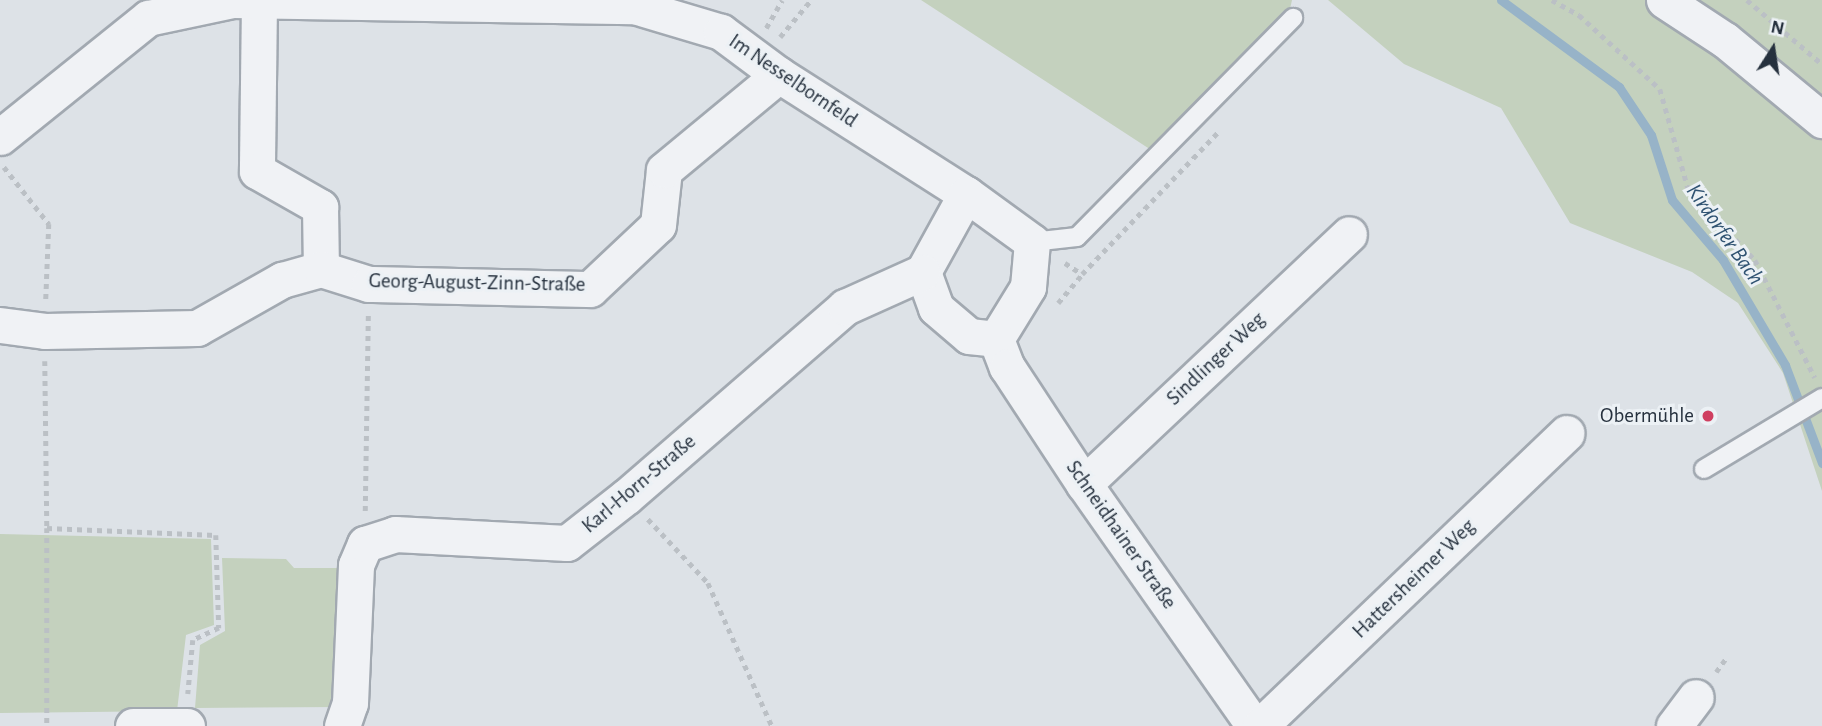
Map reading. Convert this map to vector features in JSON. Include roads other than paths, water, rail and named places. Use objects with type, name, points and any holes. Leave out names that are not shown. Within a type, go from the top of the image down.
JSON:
[{"type":"street","name":"Im Nesselbornfeld","points":[[0,137],[148,18],[233,0],[634,6],[721,32],[769,67],[966,194],[1032,242]]},
{"type":"street","points":[[1664,0],[1725,40],[1822,120]]},
{"type":"street","points":[[0,325],[45,331],[197,328],[282,280],[321,269],[320,207],[257,172],[259,1]]},
{"type":"street","name":"Georg-August-Zinn-Straße","points":[[321,269],[369,284],[590,289],[658,226],[664,170],[769,67]]},
{"type":"street","points":[[966,194],[923,272],[936,307],[969,336],[996,339],[1028,287],[1032,242]]},
{"type":"street","name":"Sindlinger Weg","points":[[1084,484],[1349,234]]},
{"type":"street","name":"Karl-Horn-Straße","points":[[343,726],[350,703],[356,565],[365,544],[396,534],[567,543],[627,496],[845,307],[923,272]]},
{"type":"street","name":"Schneidhainer Straße","points":[[996,339],[1007,367],[1084,484],[1254,726]]},
{"type":"street","name":"Hattersheimer Weg","points":[[1260,726],[1567,433]]},
{"type":"street","points":[[1674,726],[1696,697]]},
{"type":"street","points":[[133,726],[186,725]]},
{"type":"lane","points":[[1032,242],[1077,237],[1293,18]]},
{"type":"lane","points":[[1704,469],[1822,398]]},
{"type":"waterway","name":"Kirdorfer Bach","points":[[1501,0],[1619,87],[1651,135],[1672,200],[1723,260],[1785,365],[1822,463]]},
{"type":"place","name":"Obermühle","points":[[1708,416]]}]
